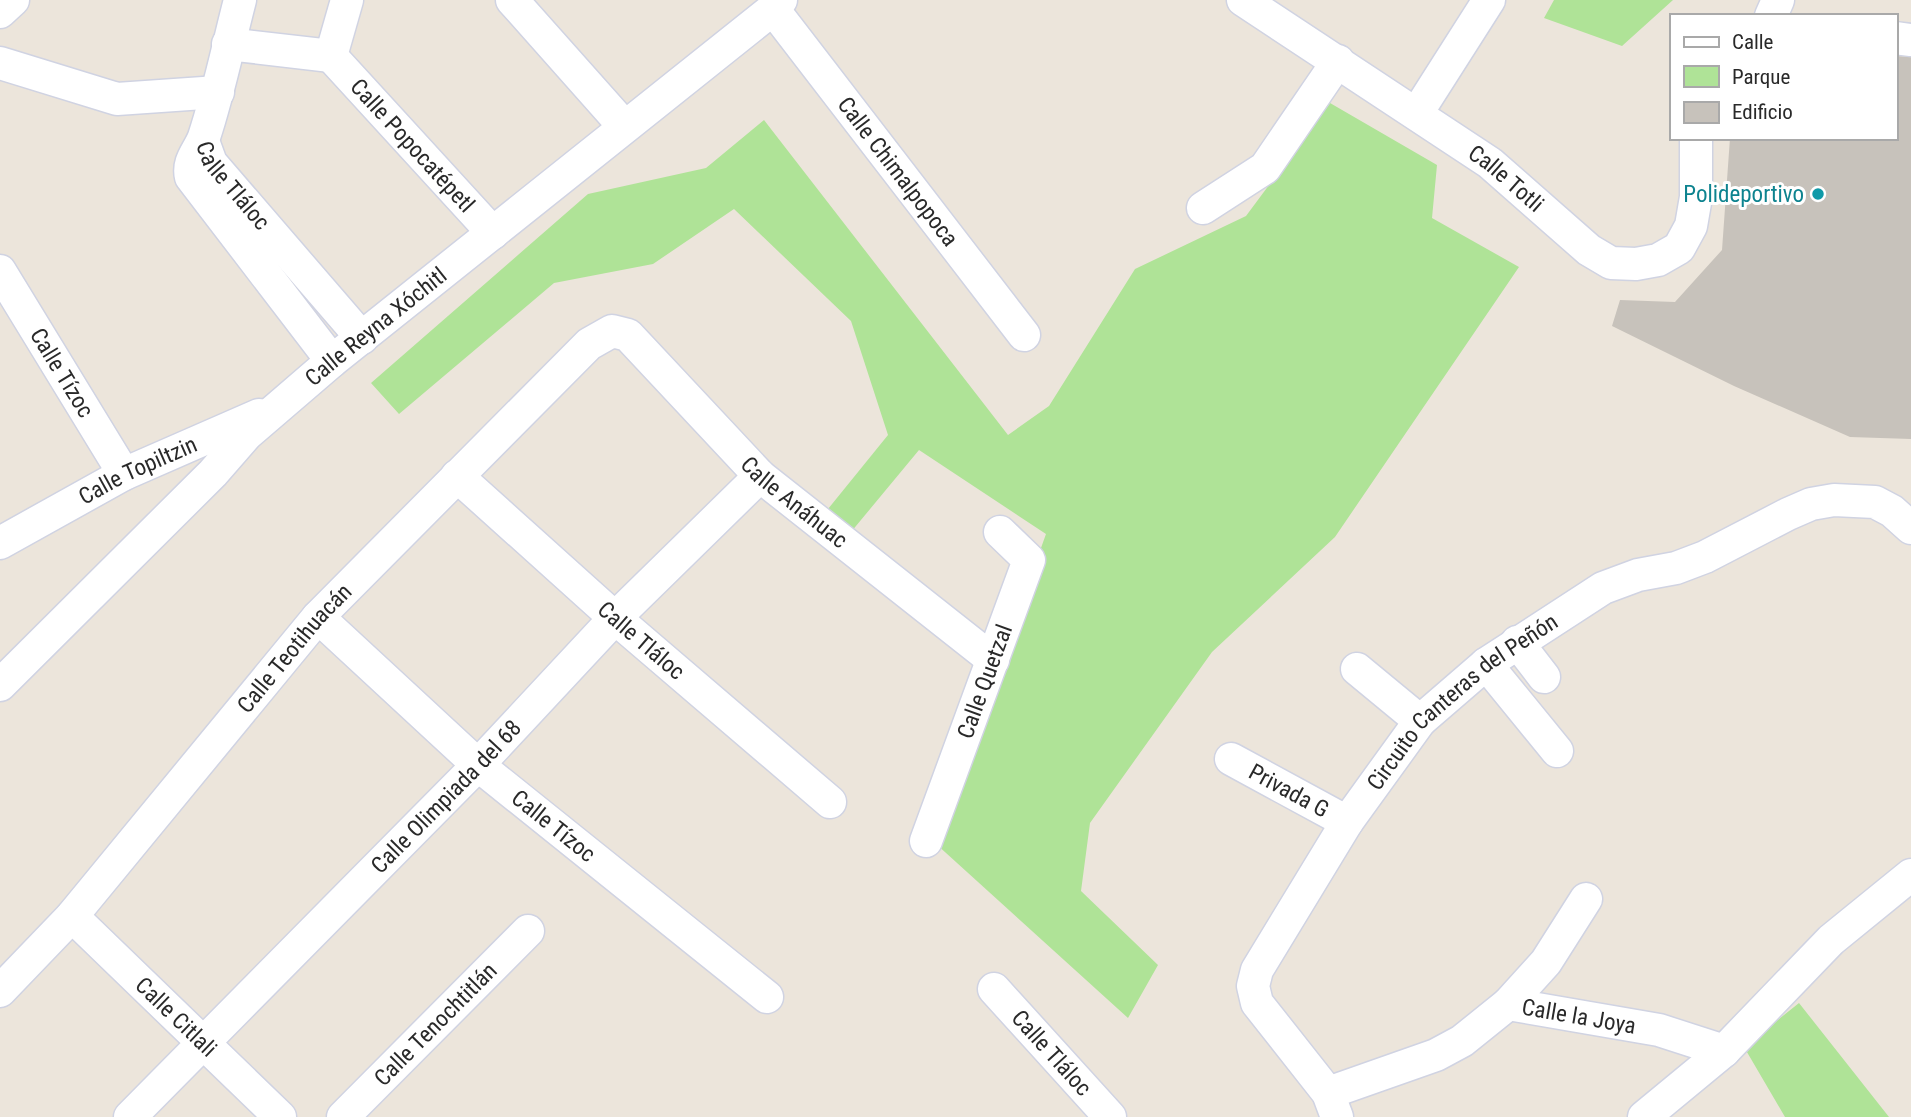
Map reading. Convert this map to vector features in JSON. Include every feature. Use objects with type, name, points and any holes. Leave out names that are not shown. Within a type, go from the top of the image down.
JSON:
[{"type":"street","points":[[0,12],[13,0]]},
{"type":"street","points":[[202,141],[218,92],[240,0]]},
{"type":"street","points":[[228,44],[331,56],[347,0]]},
{"type":"street","points":[[512,0],[624,126]]},
{"type":"street","name":"Calle Totli","points":[[1243,0],[1490,163],[1589,250],[1611,263],[1636,264],[1658,260],[1679,248],[1691,226],[1696,197],[1696,140]]},
{"type":"street","points":[[1417,113],[1489,0]]},
{"type":"street","name":"Calle Reyna Xóchitl","points":[[0,685],[213,473],[247,435],[280,406],[332,361],[777,4]]},
{"type":"street","name":"Calle Chimalpopoca","points":[[777,4],[1024,335]]},
{"type":"street","name":"Calle Popocatépetl","points":[[331,56],[493,233]]},
{"type":"street","points":[[1203,208],[1265,168],[1338,61]]},
{"type":"street","points":[[0,63],[117,99],[218,92]]},
{"type":"street","name":"Calle Tláloc","points":[[202,141],[211,163],[362,338]]},
{"type":"street","name":"Calle Tláloc","points":[[202,141],[189,169],[191,177],[332,361]]},
{"type":"street","name":"Calle Tízoc","points":[[0,271],[124,474]]},
{"type":"street","name":"Calle Anáhuac","points":[[612,331],[628,335],[760,476],[993,660]]},
{"type":"street","name":"Calle Teotihuacán","points":[[0,991],[72,916],[318,617],[589,344],[612,331]]},
{"type":"street","name":"Calle Topiltzin","points":[[0,543],[124,474],[280,406]]},
{"type":"street","name":"Calle Tláloc","points":[[457,476],[615,618],[830,802]]},
{"type":"street","name":"Calle Olimpiada del 68","points":[[130,1117],[478,765],[615,618],[760,476]]},
{"type":"street","name":"Circuito Canteras del Peñón","points":[[1332,1105],[1257,1003],[1252,986],[1266,953],[1347,822],[1420,721],[1486,664],[1603,588],[1638,575],[1676,568],[1788,514],[1834,500],[1875,502],[1892,511],[1911,528]]},
{"type":"street","name":"Calle Quetzal","points":[[926,841],[1029,560],[1000,533]]},
{"type":"street","name":"Calle Tízoc","points":[[318,617],[478,765],[767,997]]},
{"type":"street","points":[[1517,642],[1544,677]]},
{"type":"street","points":[[1486,664],[1557,751]]},
{"type":"street","points":[[1357,669],[1420,721]]},
{"type":"street","name":"Privada G","points":[[1231,759],[1347,822]]},
{"type":"street","points":[[1644,1117],[1724,1051],[1832,940],[1911,875]]},
{"type":"street","points":[[1508,1004],[1546,962],[1586,899]]},
{"type":"street","name":"Calle Citlali","points":[[72,916],[280,1117]]},
{"type":"street","name":"Calle Tenochtitlán","points":[[342,1117],[528,931]]},
{"type":"street","name":"Calle Tláloc","points":[[994,989],[1110,1117]]},
{"type":"street","name":"Calle la Joya","points":[[1332,1105],[1462,1041],[1508,1004],[1659,1030],[1724,1051]]},
{"type":"green space","points":[[1554,0],[1673,0],[1622,46],[1544,18]]},
{"type":"green space","points":[[1330,103],[1437,165],[1432,218],[1519,267],[1335,537],[1212,652],[1090,823],[1081,891],[1158,965],[1128,1018],[935,843],[1046,534],[919,450],[851,532],[828,509],[888,435],[851,321],[734,209],[653,264],[554,283],[399,414],[371,383],[588,194],[706,168],[764,120],[1008,435],[1049,406],[1135,269],[1246,216]]},
{"type":"green space","points":[[1799,1003],[1889,1117],[1785,1117],[1744,1047]]},
{"type":"building","name":"Polideportivo","points":[[1897,56],[1911,57],[1911,439],[1850,437],[1734,386],[1612,326],[1620,300],[1675,302],[1722,250],[1730,140],[1897,140]]},
{"type":"place","name":"Polideportivo","points":[[1818,194]]}]
